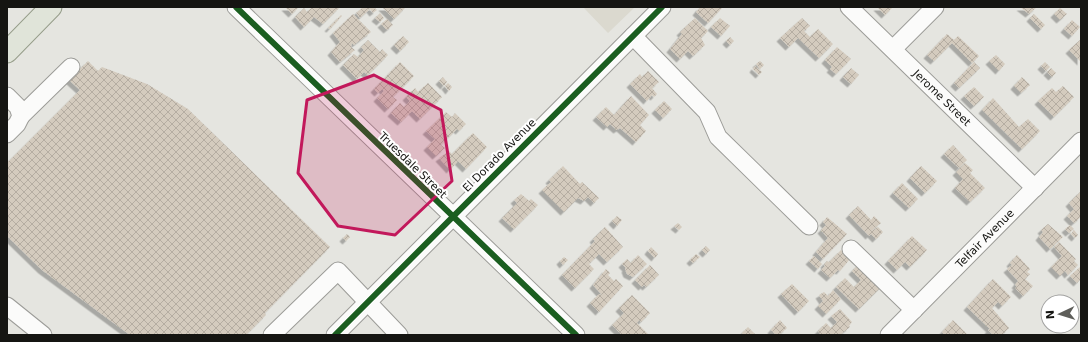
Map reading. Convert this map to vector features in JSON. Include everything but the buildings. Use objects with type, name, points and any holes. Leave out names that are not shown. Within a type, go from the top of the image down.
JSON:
[{"type":"main road","points":[[7,52],[51,7]]},
{"type":"street","name":"Truesdale Street","points":[[236,7],[576,335]]},
{"type":"street","name":"El Dorado Avenue","points":[[335,335],[662,7]]},
{"type":"street","name":"Jerome Street","points":[[849,7],[1035,188]]},
{"type":"street","points":[[893,50],[935,7]]},
{"type":"street","points":[[633,36],[707,112],[718,137],[809,226]]},
{"type":"street","points":[[7,134],[17,124],[21,116],[72,67]]},
{"type":"street","points":[[7,96],[18,107],[21,116]]},
{"type":"street","name":"Telfair Avenue","points":[[889,335],[1081,141]]},
{"type":"street","points":[[851,249],[914,310]]},
{"type":"street","points":[[272,335],[338,271],[369,301],[399,335]]},
{"type":"street","points":[[7,306],[43,335]]},
{"type":"highlighted area","points":[[374,75],[441,110],[452,181],[395,235],[338,226],[298,173],[307,100]]},
{"type":"shaded area","points":[[583,7],[635,7],[608,33]]},
{"type":"cycle path","points":[[236,7],[576,335]]},
{"type":"cycle path","points":[[335,335],[662,7]]}]
